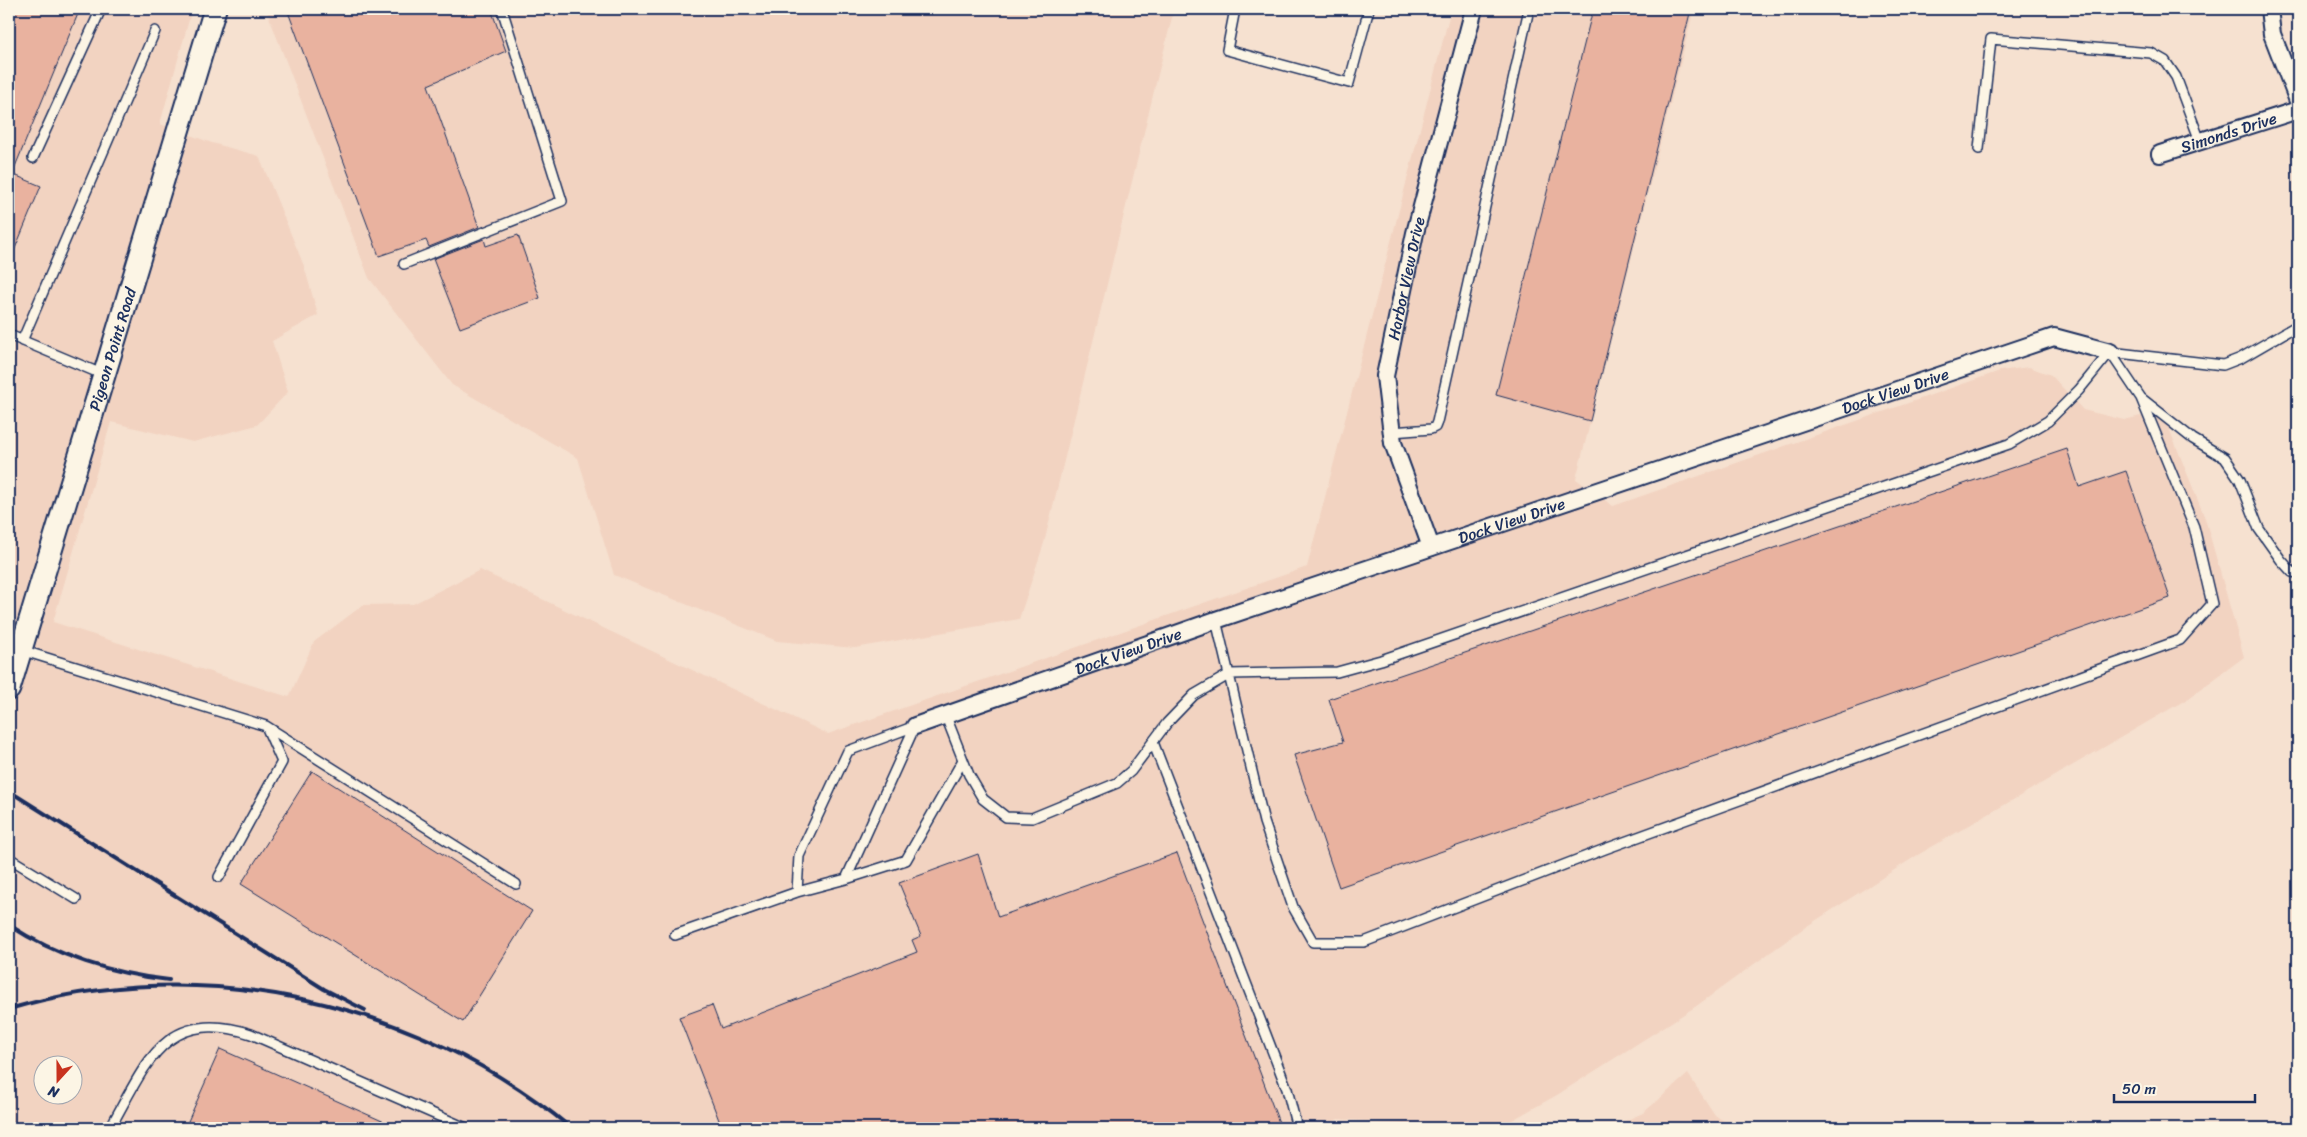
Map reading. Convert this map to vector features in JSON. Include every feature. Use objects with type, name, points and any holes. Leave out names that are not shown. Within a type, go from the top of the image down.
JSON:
[{"type":"street","name":"Pigeon Point Road","points":[[9,689],[215,9]]},
{"type":"street","name":"Harbor View Drive","points":[[1431,547],[1393,443],[1385,376],[1416,233],[1474,9]]},
{"type":"street","points":[[2269,9],[2272,34],[2298,101]]},
{"type":"street","name":"Simonds Drive","points":[[2160,154],[2298,110]]},
{"type":"street","name":"Dock View Drive","points":[[915,726],[1216,620],[2054,337],[2110,352]]},
{"type":"lane","points":[[33,158],[101,9]]},
{"type":"lane","points":[[404,264],[562,201],[502,9]]},
{"type":"lane","points":[[1235,9],[1227,50],[1349,83],[1369,9]]},
{"type":"lane","points":[[1392,432],[1431,429],[1435,427],[1437,422],[1529,9]]},
{"type":"lane","points":[[22,340],[155,31]]},
{"type":"lane","points":[[1979,149],[1991,39],[2151,53],[2164,60],[2176,77],[2200,141]]},
{"type":"lane","points":[[2110,352],[2223,365],[2241,358],[2298,325]]},
{"type":"lane","points":[[9,335],[104,375]]},
{"type":"lane","points":[[1216,620],[1264,822],[1292,907],[1313,942],[1364,942],[1605,849],[2180,640],[2212,604],[2194,527],[2141,398],[2110,352]]},
{"type":"lane","points":[[945,714],[969,775],[982,799],[1006,817],[1032,818],[1117,783],[1131,771],[1194,694],[1230,674],[1337,672],[1381,660],[2009,444],[2048,422],[2079,390],[2110,352]]},
{"type":"lane","points":[[2141,398],[2193,439],[2224,458],[2240,480],[2259,529],[2281,560],[2292,572],[2298,573]]},
{"type":"lane","points":[[21,650],[266,726],[516,884]]},
{"type":"lane","points":[[219,877],[282,762],[266,726]]},
{"type":"lane","points":[[846,879],[915,726]]},
{"type":"lane","points":[[797,892],[799,856],[848,751],[915,726]]},
{"type":"lane","points":[[1153,742],[1284,1080],[1297,1128]]},
{"type":"lane","points":[[674,935],[797,892],[906,860],[963,760]]},
{"type":"lane","points":[[9,858],[76,900]]},
{"type":"lane","points":[[110,1128],[147,1062],[158,1049],[169,1040],[187,1031],[207,1027],[228,1026],[251,1034],[466,1128]]},
{"type":"shaded area","points":[[9,9],[192,9],[160,124],[212,143],[259,156],[304,266],[318,315],[272,341],[288,392],[257,425],[193,442],[111,422],[53,622],[289,697],[314,642],[363,605],[413,604],[480,570],[828,734],[1307,567],[1451,9],[1694,9],[1576,479],[1613,506],[2000,371],[2029,367],[2051,375],[2083,410],[2124,420],[2162,411],[2205,518],[2244,657],[2189,698],[1916,856],[1804,928],[1695,1007],[1557,1095],[1498,1128],[1458,1128],[1338,1119],[1321,1128],[9,1128]]},
{"type":"shaded area","points":[[266,9],[1174,9],[1044,543],[1019,619],[855,648],[777,641],[614,575],[578,458],[452,385],[369,278]]},
{"type":"shaded area","points":[[1688,1074],[1715,1115],[1733,1128],[1609,1128],[1643,1113]]},
{"type":"building","points":[[9,9],[80,9],[12,174],[41,186],[9,263]]},
{"type":"building","points":[[287,9],[491,9],[506,51],[428,85],[479,227],[429,247],[426,240],[379,256]]},
{"type":"building","points":[[1593,9],[1691,9],[1590,421],[1496,395]]},
{"type":"building","points":[[518,235],[540,298],[460,328],[433,259],[484,239],[486,246]]},
{"type":"building","points":[[2067,449],[2079,487],[2126,471],[2170,598],[1339,887],[1294,755],[1343,742],[1329,699]]},
{"type":"building","points":[[312,771],[532,911],[463,1022],[241,884]]},
{"type":"building","points":[[1177,853],[1281,1128],[722,1128],[679,1017],[712,1005],[721,1029],[917,952],[912,940],[921,936],[899,883],[978,854],[998,917]]},
{"type":"building","points":[[220,1049],[398,1128],[185,1128]]},
{"type":"railway","points":[[9,791],[324,989],[365,1010]]},
{"type":"railway","points":[[9,925],[46,946],[86,962],[127,973],[169,980]]},
{"type":"railway","points":[[9,1009],[82,993],[156,986],[231,988],[305,999],[377,1020],[446,1048],[511,1084],[571,1128]]}]
